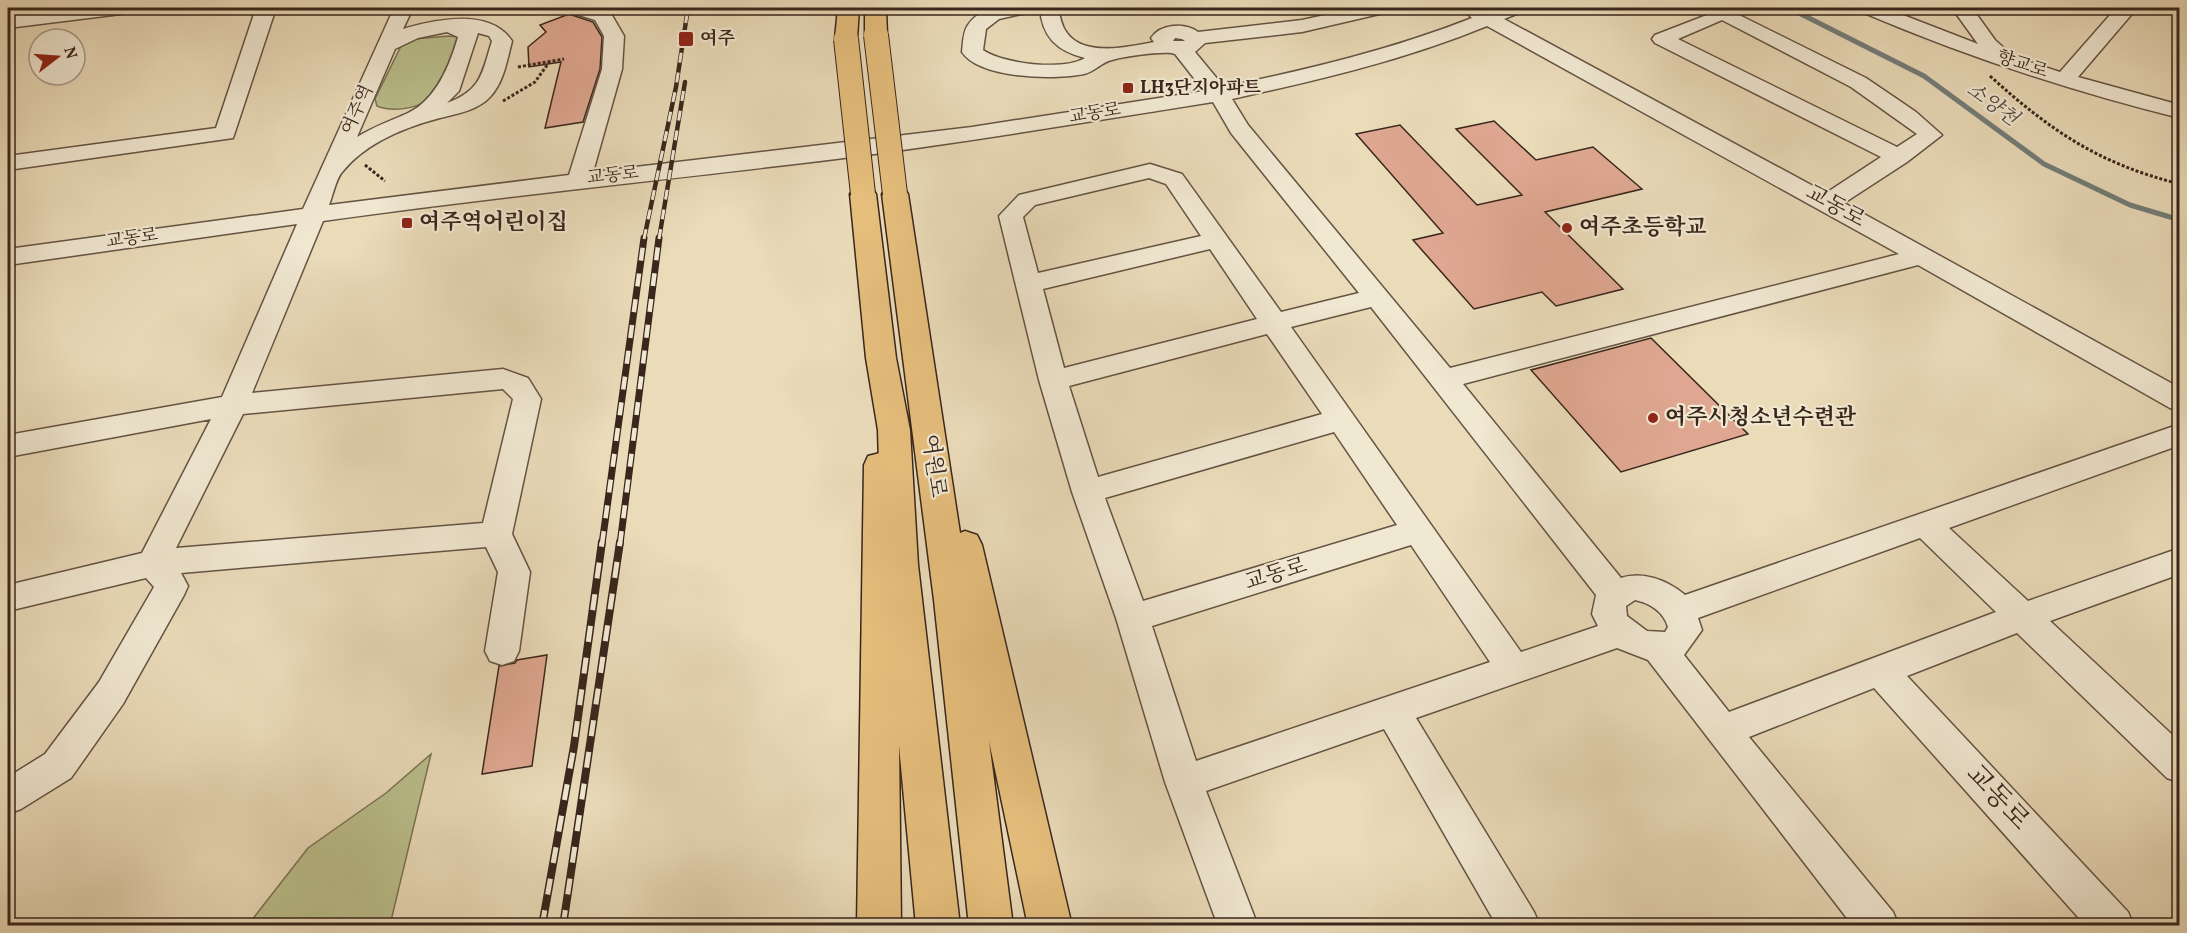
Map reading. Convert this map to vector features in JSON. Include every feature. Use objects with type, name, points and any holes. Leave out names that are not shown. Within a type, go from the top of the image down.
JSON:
[{"type":"main road","name":"여원로","points":[[848,8],[846,39],[881,358],[894,430],[900,565],[938,926]]},
{"type":"main road","name":"여원로","points":[[875,8],[876,35],[895,194],[952,600],[991,926]]},
{"type":"main road","points":[[879,926],[881,358]]},
{"type":"main road","points":[[922,392],[942,427],[976,600],[1050,926]]},
{"type":"street","points":[[8,22],[121,8]]},
{"type":"street","points":[[8,163],[225,133],[266,8]]},
{"type":"street","name":"여주역","points":[[153,563],[233,405],[315,213],[345,179],[365,94],[403,8]]},
{"type":"street","points":[[576,8],[603,16],[614,36],[612,69],[579,180]]},
{"type":"street","points":[[1023,8],[993,14],[976,27],[972,52],[986,62],[1061,71],[1083,68],[1104,55]]},
{"type":"street","points":[[1049,8],[1050,21],[1057,36],[1071,47],[1104,55],[1276,30],[1381,8]]},
{"type":"street","points":[[1276,30],[1281,8]]},
{"type":"street","name":"교동로","points":[[8,257],[416,200],[836,152],[972,134],[1219,95],[1344,68],[1432,40],[1478,13],[1514,8]]},
{"type":"street","name":"향교로","points":[[1869,8],[1959,44],[2065,79],[2180,112]]},
{"type":"street","points":[[1962,8],[1988,44],[2012,61]]},
{"type":"street","points":[[2065,79],[2121,15],[2120,10],[2115,8]]},
{"type":"street","name":"교동로","points":[[1478,13],[1827,203],[2180,401]]},
{"type":"street","points":[[1827,203],[1899,157],[1931,135],[1910,117],[1781,42],[1723,13],[1662,39],[1899,157]]},
{"type":"street","points":[[411,120],[448,91],[469,34],[452,27]]},
{"type":"street","points":[[345,179],[371,137],[411,120],[470,100],[481,93],[488,84],[502,41],[496,32],[486,27],[452,27],[414,31],[387,45]]},
{"type":"street","points":[[1181,44],[1219,95],[1239,128],[1444,379],[1614,594]]},
{"type":"street","points":[[365,94],[366,106],[372,112],[383,114],[429,108]]},
{"type":"street","points":[[1238,926],[1184,782],[1133,618],[1087,492],[1053,380],[1011,216],[1028,200],[1150,171],[1174,179],[1514,669]]},
{"type":"street","points":[[232,225],[345,179],[416,200]]},
{"type":"street","points":[[1028,285],[1216,240]]},
{"type":"street","points":[[1444,379],[1921,256]]},
{"type":"street","points":[[1053,380],[1275,325],[1375,297]]},
{"type":"street","points":[[8,446],[233,405],[503,379],[516,381],[524,389],[527,399],[496,534],[514,573],[502,651]]},
{"type":"street","points":[[1087,492],[1341,419]]},
{"type":"street","points":[[1679,611],[2180,434]]},
{"type":"street","points":[[1926,525],[2180,766]]},
{"type":"street","name":"교동로","points":[[1133,618],[1418,531]]},
{"type":"street","points":[[8,598],[153,563],[496,534]]},
{"type":"street","points":[[1722,731],[2024,616],[2180,561]]},
{"type":"street","points":[[8,797],[58,766],[111,693],[172,586],[153,563]]},
{"type":"street","points":[[1629,588],[1648,589],[1671,602],[1679,611],[1684,620],[1682,638],[1675,644],[1659,648],[1642,646],[1619,633],[1608,612],[1609,602],[1614,594],[1629,588]]},
{"type":"street","points":[[1184,782],[1619,633]]},
{"type":"street","points":[[1659,648],[1866,922]]},
{"type":"street","name":"교동로","points":[[1880,671],[2114,926]]},
{"type":"street","points":[[1393,711],[1520,926]]},
{"type":"path","points":[[513,68],[564,59]]},
{"type":"path","points":[[1984,71],[2043,123],[2075,144],[2130,168],[2180,184]]},
{"type":"green space","points":[[460,37],[440,95],[410,108],[393,109],[377,106],[375,99],[401,46],[413,39]]},
{"type":"green space","points":[[431,754],[390,925],[248,925],[308,848],[386,793]]},
{"type":"building","points":[[569,14],[593,22],[602,37],[600,69],[583,122],[545,128],[561,62],[529,67],[528,47],[546,32],[540,25]]},
{"type":"building","points":[[1494,121],[1536,160],[1593,147],[1642,189],[1545,212],[1623,289],[1556,306],[1542,292],[1474,309],[1413,240],[1443,233],[1356,134],[1400,125],[1477,205],[1522,195],[1456,129]]},
{"type":"building","name":"여주시청소년수련관","points":[[1651,338],[1748,434],[1621,472],[1531,370]]},
{"type":"building","points":[[547,655],[532,766],[482,774],[499,666],[515,663],[517,660]]},
{"type":"waterway","name":"소양천","points":[[1789,8],[1924,76],[2044,164],[2130,205],[2180,220]]},
{"type":"railway","points":[[644,239],[676,87],[688,8]]},
{"type":"railway","points":[[659,239],[685,82]]},
{"type":"railway","points":[[602,544],[644,238]]},
{"type":"railway","points":[[620,544],[659,238]]},
{"type":"railway","points":[[542,926],[574,746],[602,542]]},
{"type":"railway","points":[[563,926],[620,542]]},
{"type":"place","name":"여주","points":[[686,39]]},
{"type":"place","name":"LH3단지아파트","points":[[1128,88]]},
{"type":"place","name":"여주역어린이집","points":[[407,223]]},
{"type":"place","name":"여주초등학교","points":[[1567,228]]},
{"type":"place","name":"여주시청소년수련관","points":[[1653,418]]}]
